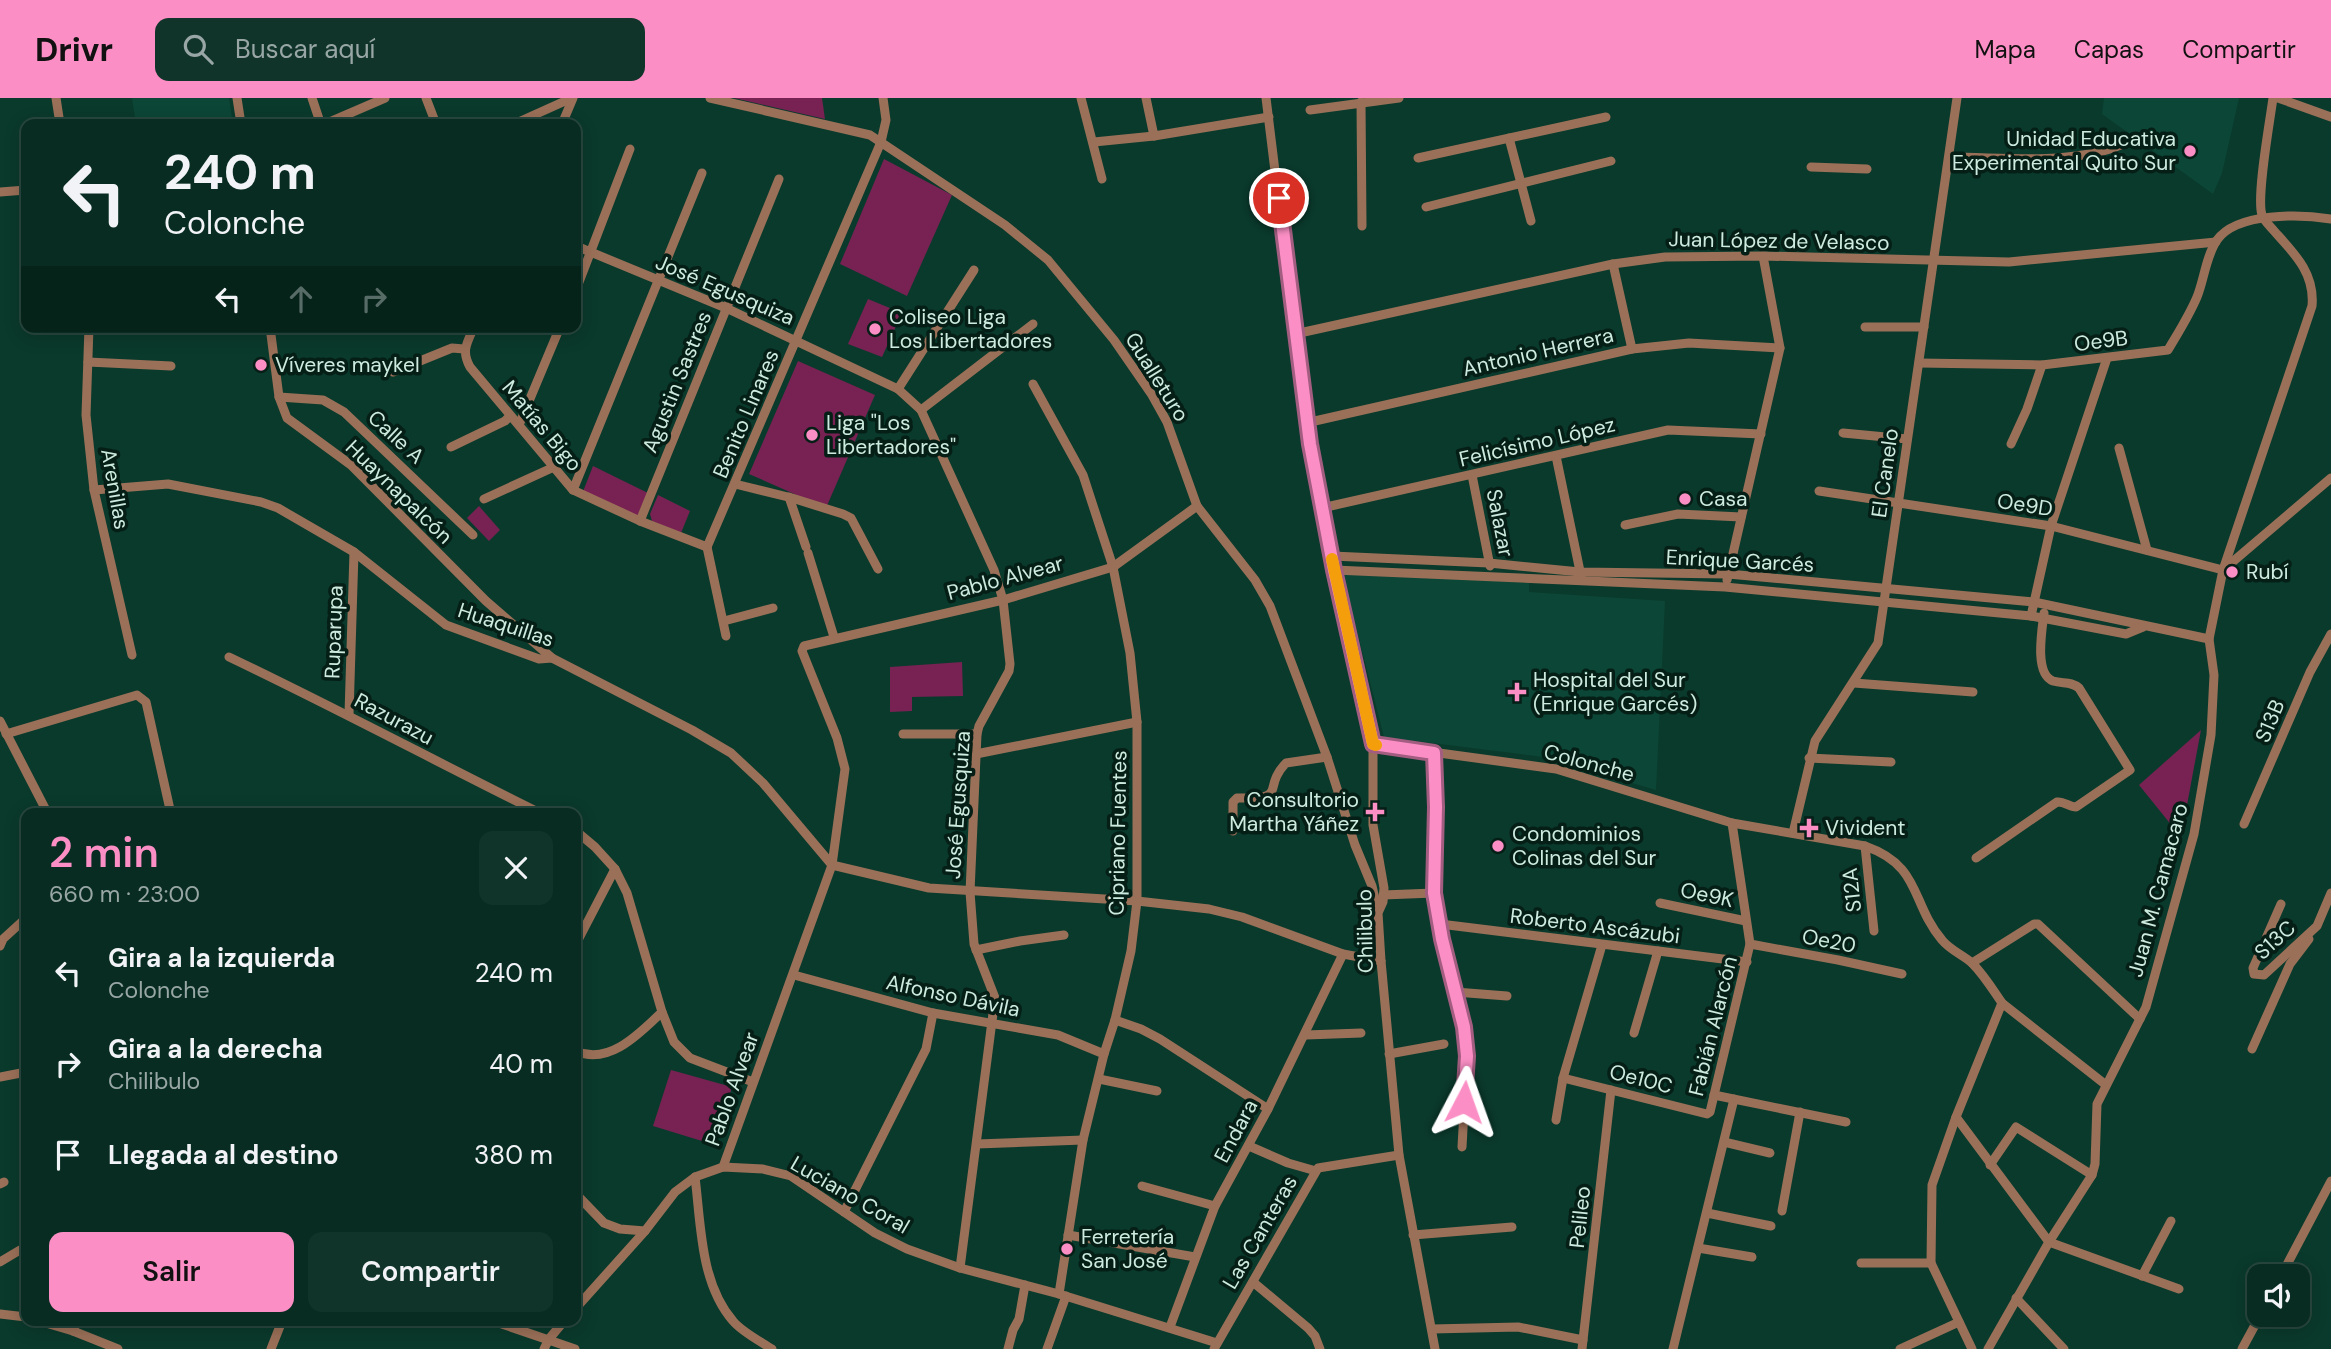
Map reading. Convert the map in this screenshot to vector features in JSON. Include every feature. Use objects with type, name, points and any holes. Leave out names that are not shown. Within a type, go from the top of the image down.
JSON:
[{"type":"street","points":[[56,98],[59,119]]},
{"type":"street","points":[[237,98],[240,119]]},
{"type":"street","points":[[312,98],[319,119]]},
{"type":"street","points":[[337,119],[385,98]]},
{"type":"street","points":[[426,98],[434,119]]},
{"type":"street","points":[[525,119],[573,98]]},
{"type":"street","points":[[564,119],[573,98]]},
{"type":"street","name":"Gualleturo","points":[[710,98],[870,135],[1005,225],[1048,260],[1114,340],[1152,395],[1177,447],[1198,506],[1255,580],[1270,606],[1327,757],[1355,845],[1372,886],[1378,913]]},
{"type":"street","name":"Benito Linares","points":[[708,545],[881,142],[886,120],[883,98]]},
{"type":"street","points":[[1080,98],[1102,179]]},
{"type":"street","points":[[1146,98],[1154,136]]},
{"type":"street","name":"Chilibulo","points":[[1266,98],[1307,423],[1334,570],[1373,744],[1373,825],[1383,895],[1378,913],[1381,961],[1399,1155],[1435,1349]]},
{"type":"street","points":[[1310,110],[1399,98]]},
{"type":"street","name":"El Canelo","points":[[1793,833],[1815,741],[1878,643],[1957,98]]},
{"type":"street","points":[[2262,218],[2260,196],[2275,98],[2331,117]]},
{"type":"street","points":[[1361,102],[1362,226]]},
{"type":"street","points":[[1094,142],[1154,136],[1269,117]]},
{"type":"street","points":[[1418,158],[1606,117]]},
{"type":"street","points":[[1509,138],[1531,221]]},
{"type":"street","points":[[1950,157],[2038,158],[2093,154],[2123,144]]},
{"type":"street","points":[[581,278],[630,149]]},
{"type":"street","points":[[1426,207],[1611,161]]},
{"type":"street","points":[[1811,167],[1867,169]]},
{"type":"street","points":[[573,490],[702,173]]},
{"type":"street","name":"Agustin Sastres","points":[[640,521],[779,179]]},
{"type":"street","points":[[0,192],[21,190]]},
{"type":"street","name":"Juan López de Velasco","points":[[1295,334],[1613,264],[1665,257],[2035,261],[2216,242],[2235,227],[2262,218],[2308,215],[2331,219]]},
{"type":"street","name":"Juan M. Camacaro","points":[[1988,1349],[2049,1242],[2092,1175],[2095,1164],[2096,1110],[2146,1007],[2194,834],[2211,735],[2214,675],[2209,639],[2223,570],[2312,306],[2312,283],[2307,271],[2262,218]]},
{"type":"street","name":"Oe9B","points":[[1919,363],[2042,365],[2168,350],[2197,296],[2216,242]]},
{"type":"street","name":"José Egusquiza","points":[[581,248],[726,307],[898,389],[921,410],[994,570],[1003,600],[1009,637],[1009,671],[977,734],[970,892],[976,950],[994,994],[960,1268]]},
{"type":"street","points":[[1725,587],[1780,348],[1763,256]]},
{"type":"street","points":[[1613,264],[1632,349]]},
{"type":"street","points":[[898,389],[974,270]]},
{"type":"street","points":[[921,410],[1033,324]]},
{"type":"street","points":[[1865,327],[1924,327]]},
{"type":"street","name":"Arenillas","points":[[89,333],[86,415],[94,490],[132,655]]},
{"type":"street","name":"Huaynapalcón","points":[[271,333],[279,397],[287,418],[351,465],[486,601],[552,658]]},
{"type":"street","points":[[393,372],[452,348],[464,349],[471,333]]},
{"type":"street","points":[[519,425],[557,333]]},
{"type":"street","name":"Antonio Herrera","points":[[1307,423],[1632,349],[1689,344],[1780,348]]},
{"type":"street","name":"Matías Bigo","points":[[464,349],[465,359],[470,367],[573,490],[640,521],[708,545]]},
{"type":"street","points":[[2031,616],[2051,526],[2106,358]]},
{"type":"street","points":[[88,362],[171,366]]},
{"type":"street","points":[[2011,444],[2027,409],[2042,365]]},
{"type":"street","name":"Cipriano Fuentes","points":[[1033,384],[1083,475],[1113,566],[1130,653],[1137,722],[1137,901],[1131,951],[1083,1140],[1068,1235],[1063,1295],[1047,1349]]},
{"type":"street","name":"Calle A","points":[[279,397],[323,400],[344,412],[473,535]]},
{"type":"street","points":[[451,447],[505,421],[510,416]]},
{"type":"street","name":"Felicísimo López","points":[[1322,508],[1668,430],[1761,433]]},
{"type":"street","points":[[1843,433],[1908,439]]},
{"type":"street","points":[[2119,448],[2147,550]]},
{"type":"street","points":[[1556,456],[1581,577]]},
{"type":"street","points":[[484,499],[554,467]]},
{"type":"street","name":"Salazar","points":[[1472,475],[1493,577]]},
{"type":"street","points":[[2223,570],[2331,478]]},
{"type":"street","name":"Huaquillas","points":[[94,490],[168,484],[261,502],[278,508],[354,552],[446,625],[539,659],[552,658],[731,753],[763,783],[832,865]]},
{"type":"street","points":[[735,484],[843,514],[851,519],[877,569]]},
{"type":"street","name":"Oe9D","points":[[1819,491],[2051,526],[2223,570]]},
{"type":"street","points":[[789,497],[834,637]]},
{"type":"street","name":"Pablo Alvear","points":[[723,1167],[832,865],[845,769],[837,738],[802,650],[804,646],[1003,600],[1113,566],[1198,506]]},
{"type":"street","points":[[1625,525],[1678,514],[1741,517]]},
{"type":"street","points":[[708,545],[726,636]]},
{"type":"street","name":"Ruparupa","points":[[349,714],[354,552]]},
{"type":"street","name":"Enrique Garcés","points":[[1332,556],[1489,563],[1581,577],[1886,601],[2043,617],[2126,634],[2143,626]]},
{"type":"street","name":"Enrique Garcés","points":[[1334,570],[1493,577],[1728,574],[2034,602],[2209,639]]},
{"type":"street","points":[[1976,858],[2057,802],[2076,807],[2130,770],[2079,688],[2068,682],[2053,681],[2044,674],[2041,664],[2045,604]]},
{"type":"street","points":[[724,621],[773,608]]},
{"type":"street","name":"S13B","points":[[2244,824],[2327,648],[2331,634]]},
{"type":"street","name":"Razurazu","points":[[229,657],[349,714],[409,748],[530,808]]},
{"type":"street","points":[[1854,683],[1973,692]]},
{"type":"street","points":[[6,734],[137,695],[146,702],[170,808]]},
{"type":"street","points":[[0,720],[45,808]]},
{"type":"street","points":[[976,754],[1137,722]]},
{"type":"street","points":[[903,734],[977,734]]},
{"type":"street","name":"Colonche","points":[[1373,744],[1556,769],[1732,823],[1865,846],[1884,853],[1900,866],[1944,944],[1972,963],[2002,1003],[2106,1085]]},
{"type":"street","points":[[1434,753],[1434,893],[1464,1027],[1467,1056],[1461,1147]]},
{"type":"street","points":[[1233,831],[1233,803],[1237,798],[1267,796],[1286,763],[1327,757]]},
{"type":"street","points":[[1810,758],[1891,762]]},
{"type":"street","name":"Fabián Alarcón","points":[[1710,1112],[1750,944],[1732,823]]},
{"type":"street","points":[[581,835],[615,869],[627,893],[662,1012],[674,1042],[690,1058],[753,1082]]},
{"type":"street","name":"S12A","points":[[1865,846],[1874,930]]},
{"type":"street","points":[[832,865],[929,888],[1137,901],[1209,909],[1242,917],[1343,954],[1381,961]]},
{"type":"street","points":[[581,934],[615,869]]},
{"type":"street","points":[[1383,895],[1434,893]]},
{"type":"street","name":"S13C","points":[[2281,904],[2253,968],[2254,974],[2264,975],[2317,926],[2331,893]]},
{"type":"street","name":"Oe9K","points":[[1660,903],[1746,921]]},
{"type":"street","points":[[0,946],[3,939],[21,923]]},
{"type":"street","points":[[1972,963],[2038,923],[2140,1018]]},
{"type":"street","name":"Roberto Ascázubi","points":[[1440,924],[1747,962]]},
{"type":"street","points":[[2252,1049],[2290,964],[2317,926]]},
{"type":"street","points":[[976,950],[1064,935]]},
{"type":"street","name":"Oe20","points":[[1750,944],[1902,974]]},
{"type":"street","points":[[1556,1120],[1563,1078],[1602,945]]},
{"type":"street","points":[[1633,1033],[1658,951]]},
{"type":"street","name":"Endara","points":[[1170,1327],[1215,1206],[1306,1035],[1343,954]]},
{"type":"street","name":"Alfonso Dávila","points":[[794,975],[933,1013],[1058,1035],[1104,1054]]},
{"type":"street","points":[[1455,992],[1507,996]]},
{"type":"street","points":[[1972,1349],[1931,1263],[1932,1185],[2002,1003]]},
{"type":"street","points":[[581,1052],[596,1056],[613,1050],[639,1033],[662,1012]]},
{"type":"street","points":[[844,1212],[926,1049],[933,1013]]},
{"type":"street","points":[[1115,1020],[1160,1039],[1268,1109]]},
{"type":"street","points":[[1306,1035],[1361,1033]]},
{"type":"street","points":[[1389,1054],[1444,1044]]},
{"type":"street","points":[[0,1077],[21,1074]]},
{"type":"street","name":"Oe10C","points":[[1563,1078],[1707,1114],[1710,1112]]},
{"type":"street","points":[[1099,1079],[1157,1091]]},
{"type":"street","name":"Pelileo","points":[[1583,1344],[1611,1090]]},
{"type":"street","points":[[1714,1095],[1846,1122]]},
{"type":"street","name":"Fabián Alarcón","points":[[1673,1349],[1734,1099]]},
{"type":"street","points":[[1782,1211],[1800,1112]]},
{"type":"street","points":[[1956,1117],[2049,1242],[2179,1289]]},
{"type":"street","points":[[1990,1165],[2016,1127],[2092,1175]]},
{"type":"street","points":[[977,1144],[1083,1140]]},
{"type":"street","points":[[1724,1142],[1770,1153]]},
{"type":"street","points":[[1249,1146],[1315,1171]]},
{"type":"street","name":"Las Canteras","points":[[1215,1346],[1315,1171],[1320,1166],[1399,1155]]},
{"type":"street","name":"Luciano Coral","points":[[581,1302],[645,1231],[675,1192],[695,1177],[723,1167],[763,1169],[791,1176],[875,1233],[906,1249],[960,1268],[1170,1327],[1215,1346]]},
{"type":"street","points":[[695,1177],[706,1260],[715,1294],[734,1323],[772,1349]]},
{"type":"street","points":[[2287,1264],[2331,1181]]},
{"type":"street","points":[[1142,1186],[1215,1206]]},
{"type":"street","points":[[581,1199],[604,1223],[620,1229],[645,1231]]},
{"type":"street","points":[[1707,1213],[1771,1226]]},
{"type":"street","points":[[2142,1276],[2171,1221]]},
{"type":"street","points":[[1413,1235],[1512,1227]]},
{"type":"street","points":[[1068,1235],[1195,1257]]},
{"type":"street","points":[[1698,1248],[1752,1256]]},
{"type":"street","points":[[0,1262],[21,1250]]},
{"type":"street","points":[[1861,1263],[1931,1263]]},
{"type":"street","points":[[1252,1282],[1308,1328],[1315,1336],[1320,1349]]},
{"type":"street","points":[[1008,1349],[1019,1319],[1025,1285]]},
{"type":"street","points":[[2016,1298],[2064,1349]]},
{"type":"street","points":[[0,1314],[21,1317]]},
{"type":"street","points":[[1900,1349],[1959,1322]]},
{"type":"street","points":[[56,1326],[118,1349]]},
{"type":"street","points":[[73,1331],[75,1326]]},
{"type":"street","points":[[271,1349],[280,1326]]},
{"type":"street","points":[[509,1326],[575,1349]]},
{"type":"street","points":[[544,1349],[560,1326]]},
{"type":"street","points":[[1432,1329],[1518,1327],[1583,1344]]},
{"type":"street","points":[[2242,1349],[2254,1327]]},
{"type":"shaded area","points":[[132,98],[229,98],[232,119],[135,119]]},
{"type":"shaded area","points":[[734,98],[822,98],[825,119]]},
{"type":"shaded area","name":"Unidad Educativa Experimental Quito Sur","points":[[2104,98],[2239,98],[2222,173],[2213,194],[2102,114]]},
{"type":"shaded area","points":[[884,159],[952,195],[907,296],[840,264]]},
{"type":"shaded area","name":"Coliseo Liga Los Libertadores","points":[[868,299],[902,313],[882,357],[848,344]]},
{"type":"shaded area","name":"Liga \"Los Libertadores\"","points":[[798,361],[875,395],[826,508],[749,474]]},
{"type":"shaded area","points":[[593,466],[650,494],[636,519],[582,494]]},
{"type":"shaded area","points":[[658,495],[690,511],[681,533],[652,521],[650,514]]},
{"type":"shaded area","points":[[479,506],[500,530],[489,541],[467,518]]},
{"type":"shaded area","name":"Hospital del Sur (Enrique Garcés)","points":[[1342,572],[1529,583],[1529,592],[1665,601],[1656,790],[1543,757],[1384,737]]},
{"type":"shaded area","points":[[962,662],[963,696],[912,697],[912,711],[890,712],[890,667]]},
{"type":"shaded area","points":[[2201,730],[2181,837],[2139,785]]},
{"type":"shaded area","points":[[671,1070],[732,1087],[715,1145],[653,1126]]},
{"type":"slow traffic","points":[[1332,559],[1373,744],[1376,745]]},
{"type":"place","name":"Unidad Educativa Experimental Quito Sur","points":[[2190,151]]},
{"type":"place","name":"Coliseo Liga Los Libertadores","points":[[875,329]]},
{"type":"place","name":"Víveres maykel","points":[[261,365]]},
{"type":"place","name":"Liga \"Los Libertadores\"","points":[[812,435]]},
{"type":"place","name":"Casa","points":[[1685,499]]},
{"type":"place","name":"Rubí","points":[[2232,572]]},
{"type":"place","name":"Hospital del Sur (Enrique Garcés)","points":[[1517,692]]},
{"type":"place","name":"Consultorio Martha Yáñez","points":[[1375,812]]},
{"type":"place","name":"Vivident","points":[[1809,828]]},
{"type":"place","name":"Condominios Colinas del Sur","points":[[1498,846]]},
{"type":"place","name":"Ferretería San José","points":[[1067,1249]]},
{"type":"route","points":[[1279,198],[1310,444],[1334,570],[1373,744],[1434,753],[1434,893],[1442,939],[1464,1027],[1467,1056],[1464,1102]]}]
